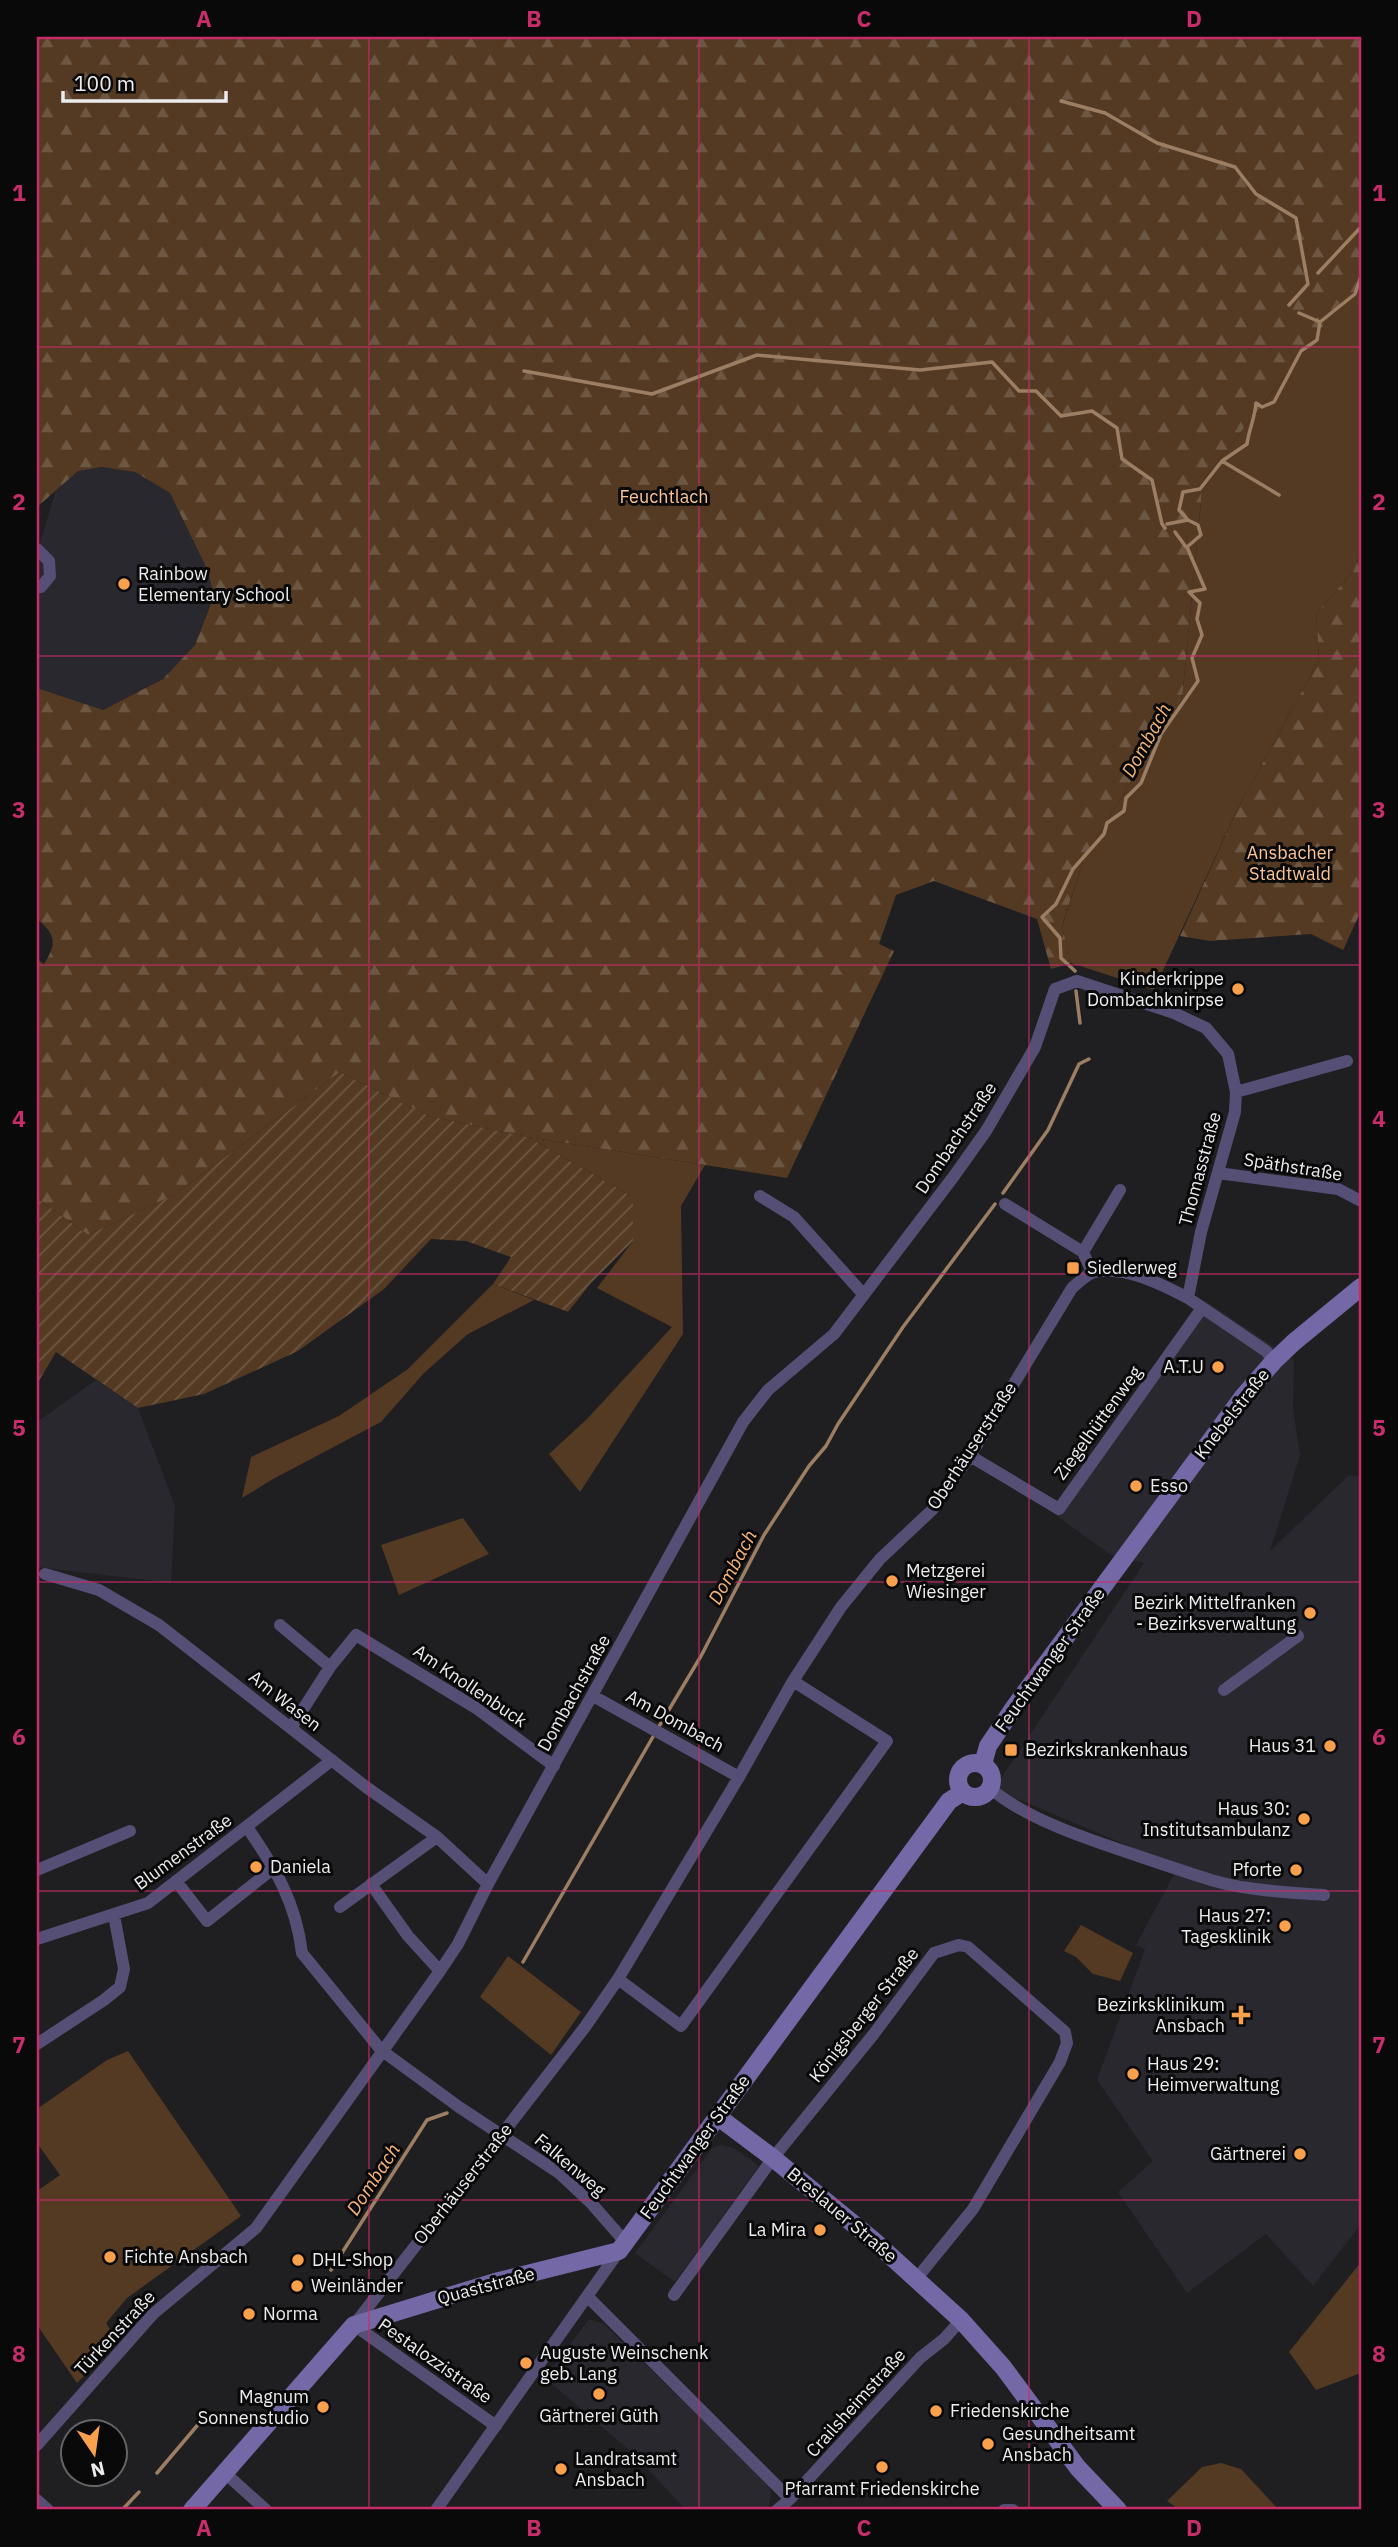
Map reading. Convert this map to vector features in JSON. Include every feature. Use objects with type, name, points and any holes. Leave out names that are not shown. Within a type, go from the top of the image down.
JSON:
[{"type":"main road","name":"Knebelstraße","points":[[1124,1559],[1242,1398],[1274,1361],[1361,1287]]},
{"type":"main road","name":"Feuchtwanger Straße","points":[[983,1764],[988,1746],[1015,1706],[1124,1559]]},
{"type":"main road","points":[[971,1763],[988,1767],[993,1777],[990,1788],[981,1797],[968,1796],[958,1781],[961,1770],[971,1763]]},
{"type":"main road","name":"Feuchtwanger Straße","points":[[622,2247],[949,1801],[963,1792]]},
{"type":"main road","name":"Breslauer Straße","points":[[717,2116],[774,2158],[917,2278],[961,2320],[1003,2367],[1078,2468],[1118,2510]]},
{"type":"main road","name":"Quaststraße","points":[[354,2325],[622,2247]]},
{"type":"main road","name":"Oberhäuserstraße","points":[[192,2510],[354,2325]]},
{"type":"street","points":[[37,549],[49,561],[50,576],[37,588]]},
{"type":"street","name":"Thomasstraße","points":[[1055,989],[1077,981],[1174,1013],[1206,1028],[1228,1054],[1236,1092],[1235,1112],[1201,1232],[1188,1298]]},
{"type":"street","name":"Dombachstraße","points":[[331,2122],[458,1944],[488,1884],[743,1422],[768,1390],[834,1334],[986,1132],[1035,1047],[1055,989]]},
{"type":"street","points":[[1236,1092],[1347,1061]]},
{"type":"street","name":"Späthstraße","points":[[1218,1173],[1338,1189],[1361,1201]]},
{"type":"street","points":[[1083,1252],[1120,1190]]},
{"type":"street","points":[[760,1196],[794,1217],[864,1294]]},
{"type":"street","points":[[1005,1204],[1083,1252],[1092,1272],[1122,1273],[1158,1282],[1188,1298],[1266,1351],[1274,1361]]},
{"type":"street","name":"Oberhäuserstraße","points":[[354,2325],[585,2027],[618,1979],[793,1681],[841,1607],[880,1559],[932,1510],[970,1456],[1072,1288],[1092,1272]]},
{"type":"street","name":"Ziegelhüttenweg","points":[[970,1456],[1059,1509],[1202,1308]]},
{"type":"street","name":"Am Wasen","points":[[45,1574],[99,1590],[159,1625],[290,1728],[437,1837],[488,1884]]},
{"type":"street","points":[[280,1625],[330,1667],[290,1728]]},
{"type":"street","name":"Am Knollenbuck","points":[[330,1667],[356,1635],[364,1638],[476,1708],[554,1766]]},
{"type":"street","points":[[1224,1690],[1298,1636]]},
{"type":"street","points":[[618,1979],[681,2026],[887,1741],[793,1681]]},
{"type":"street","name":"Am Dombach","points":[[593,1696],[739,1777]]},
{"type":"street","name":"Blumenstraße","points":[[37,1939],[148,1903],[332,1760]]},
{"type":"street","points":[[990,1788],[1006,1801],[1041,1818],[1106,1844],[1209,1879],[1249,1889],[1324,1895]]},
{"type":"street","name":"Falkenweg","points":[[247,1827],[275,1867],[292,1904],[302,1952],[381,2050],[452,2102],[559,2173],[592,2204],[622,2247]]},
{"type":"street","points":[[37,1870],[130,1831]]},
{"type":"street","points":[[340,1907],[437,1837]]},
{"type":"street","points":[[176,1881],[207,1921],[275,1867]]},
{"type":"street","points":[[371,1884],[408,1936],[440,1971]]},
{"type":"street","points":[[37,2044],[120,1987],[124,1969],[114,1915]]},
{"type":"street","name":"Königsberger Straße","points":[[674,2295],[774,2158],[873,2035],[934,1953],[959,1945],[968,1947],[1065,2032],[1068,2043],[1060,2062],[973,2209],[917,2278]]},
{"type":"street","name":"Türkenstraße","points":[[37,2445],[153,2314],[256,2228],[331,2122]]},
{"type":"street","name":"Feuchtwanger Straße","points":[[436,2510],[622,2247]]},
{"type":"street","points":[[587,2296],[790,2499]]},
{"type":"street","name":"Crailsheimstraße","points":[[777,2510],[920,2358],[944,2339],[961,2320]]},
{"type":"street","name":"Pestalozzistraße","points":[[354,2325],[496,2426]]},
{"type":"street","points":[[225,2473],[266,2510]]},
{"type":"street","points":[[37,2500],[48,2510]]},
{"type":"street","points":[[1004,2510],[1013,2510]]},
{"type":"shaded area","name":"Rainbow Elementary School","points":[[102,467],[135,472],[170,493],[208,571],[214,596],[195,645],[164,678],[103,710],[37,688],[37,553],[56,490],[78,471]]},
{"type":"shaded area","points":[[1204,1300],[1294,1360],[1293,1408],[1300,1455],[1270,1551],[1349,1475],[1361,1477],[1361,2224],[1313,2286],[1266,2234],[1187,2293],[1118,2192],[1153,2161],[1097,2080],[1145,1949],[1136,1945],[1178,1867],[994,1789],[1144,1563],[1111,1555],[1050,1511]]},
{"type":"shaded area","points":[[96,1380],[138,1408],[175,1506],[171,1583],[37,1567],[37,1422]]},
{"type":"shaded area","points":[[722,2145],[734,2148],[759,2166],[675,2282],[635,2253],[713,2147]]},
{"type":"shaded area","points":[[589,2319],[604,2324],[768,2484],[771,2492],[769,2506],[764,2510],[686,2510],[636,2456],[545,2378]]},
{"type":"green space","name":"Feuchtlach","points":[[37,37],[1361,37],[1361,286],[1333,315],[1203,480],[1182,700],[1084,858],[1062,926],[1071,963],[1051,969],[1037,919],[934,881],[896,895],[879,944],[894,951],[787,1178],[528,1137],[429,1116],[340,1072],[174,1195],[88,1235],[37,1198],[37,959],[44,964],[53,945],[48,930],[37,919],[37,688],[103,710],[163,679],[195,645],[214,596],[208,571],[170,493],[135,472],[102,467],[78,471],[37,507]]},
{"type":"green space","points":[[1361,286],[1361,552],[1353,572],[1316,613],[1319,660],[1237,810],[1154,990],[1071,963],[1062,927],[1084,858],[1182,700],[1203,480],[1333,315]]},
{"type":"green space","name":"Ansbacher Stadtwald","points":[[1361,552],[1361,911],[1343,950],[1311,934],[1210,941],[1180,936],[1237,810],[1319,660],[1316,613],[1353,572]]},
{"type":"green space","points":[[340,1072],[429,1116],[528,1137],[633,1197],[633,1241],[591,1283],[568,1312],[493,1284],[511,1257],[466,1241],[431,1239],[384,1289],[298,1351],[204,1394],[138,1408],[56,1352],[37,1384],[37,1198],[88,1235],[174,1195]]},
{"type":"green space","points":[[528,1137],[705,1165],[681,1206],[683,1334],[580,1492],[549,1454],[587,1419],[672,1327],[597,1288],[633,1241],[633,1197]]},
{"type":"green space","points":[[493,1284],[534,1300],[468,1334],[424,1373],[381,1422],[242,1498],[251,1457],[339,1416],[408,1369]]},
{"type":"green space","points":[[463,1518],[489,1554],[399,1595],[381,1545]]},
{"type":"green space","points":[[1081,1925],[1133,1953],[1120,1981],[1093,1974],[1076,1957],[1064,1951]]},
{"type":"green space","points":[[508,1956],[581,2012],[551,2055],[480,1997]]},
{"type":"green space","name":"Fichte Ansbach","points":[[128,2051],[241,2216],[127,2298],[106,2323],[118,2342],[77,2383],[37,2325],[37,2191],[60,2175],[37,2143],[37,2109],[107,2060]]},
{"type":"green space","points":[[1361,2262],[1361,2373],[1316,2390],[1289,2352]]},
{"type":"green space","points":[[1221,2463],[1241,2469],[1279,2510],[1180,2510],[1167,2501],[1202,2467]]},
{"type":"waterway","points":[[1061,101],[1105,113],[1157,143],[1235,167],[1256,194],[1296,218],[1308,284],[1289,305]]},
{"type":"waterway","points":[[1318,273],[1361,227]]},
{"type":"waterway","name":"Dombach","points":[[1075,971],[1061,958],[1060,938],[1042,917],[1056,904],[1073,869],[1104,834],[1107,823],[1124,811],[1126,798],[1141,783],[1161,734],[1198,681],[1192,658],[1202,635],[1197,619],[1200,603],[1189,592],[1205,589],[1187,547],[1201,535],[1198,525],[1188,520],[1179,510],[1183,492],[1200,489],[1222,461],[1247,444],[1256,403],[1262,407],[1274,402],[1301,351],[1317,340],[1320,322],[1355,294],[1361,276]]},
{"type":"waterway","points":[[1299,313],[1320,322]]},
{"type":"waterway","points":[[524,371],[652,394],[757,355],[920,370],[992,362],[1019,391],[1036,391],[1061,416],[1092,411],[1117,428],[1122,459],[1152,480],[1165,528]]},
{"type":"waterway","points":[[1222,461],[1279,495]]},
{"type":"waterway","points":[[1167,524],[1188,520]]},
{"type":"waterway","points":[[1175,532],[1186,547]]},
{"type":"waterway","name":"Dombach","points":[[1076,991],[1080,1023]]},
{"type":"waterway","name":"Dombach","points":[[1003,1193],[1048,1130],[1079,1064],[1089,1059]]},
{"type":"waterway","name":"Dombach","points":[[658,1728],[701,1656],[764,1535],[903,1327],[995,1204]]},
{"type":"waterway","name":"Dombach","points":[[523,1962],[654,1735]]},
{"type":"waterway","name":"Dombach","points":[[331,2270],[427,2120],[447,2113]]},
{"type":"waterway","name":"Dombach","points":[[157,2473],[207,2414]]},
{"type":"waterway","name":"Dombach","points":[[122,2510],[139,2492]]},
{"type":"place","name":"Rainbow Elementary School","points":[[124,584]]},
{"type":"place","name":"Kinderkrippe Dombachknirpse","points":[[1238,989]]},
{"type":"place","name":"Siedlerweg","points":[[1073,1268]]},
{"type":"place","name":"A.T.U","points":[[1218,1367]]},
{"type":"place","name":"Esso","points":[[1136,1486]]},
{"type":"place","name":"Metzgerei Wiesinger","points":[[892,1581]]},
{"type":"place","name":"Bezirk Mittelfranken - Bezirksverwaltung","points":[[1310,1613]]},
{"type":"place","name":"Haus 31","points":[[1330,1746]]},
{"type":"place","name":"Bezirkskrankenhaus","points":[[1011,1750]]},
{"type":"place","name":"Haus 30: Institutsambulanz","points":[[1304,1819]]},
{"type":"place","name":"Daniela","points":[[256,1867]]},
{"type":"place","name":"Pforte","points":[[1296,1870]]},
{"type":"place","name":"Haus 27: Tagesklinik","points":[[1285,1926]]},
{"type":"place","name":"Bezirksklinikum Ansbach","points":[[1241,2015]]},
{"type":"place","name":"Haus 29: Heimverwaltung","points":[[1133,2074]]},
{"type":"place","name":"Gärtnerei","points":[[1300,2154]]},
{"type":"place","name":"La Mira","points":[[820,2230]]},
{"type":"place","name":"Fichte Ansbach","points":[[110,2257]]},
{"type":"place","name":"DHL-Shop","points":[[298,2260]]},
{"type":"place","name":"Weinländer","points":[[297,2286]]},
{"type":"place","name":"Norma","points":[[249,2314]]},
{"type":"place","name":"Auguste Weinschenk geb. Lang","points":[[526,2363]]},
{"type":"place","name":"Gärtnerei Güth","points":[[599,2394]]},
{"type":"place","name":"Magnum Sonnenstudio","points":[[323,2407]]},
{"type":"place","name":"Friedenskirche","points":[[936,2411]]},
{"type":"place","name":"Gesundheitsamt Ansbach","points":[[988,2444]]},
{"type":"place","name":"Pfarramt Friedenskirche","points":[[882,2467]]},
{"type":"place","name":"Landratsamt Ansbach","points":[[561,2469]]}]
